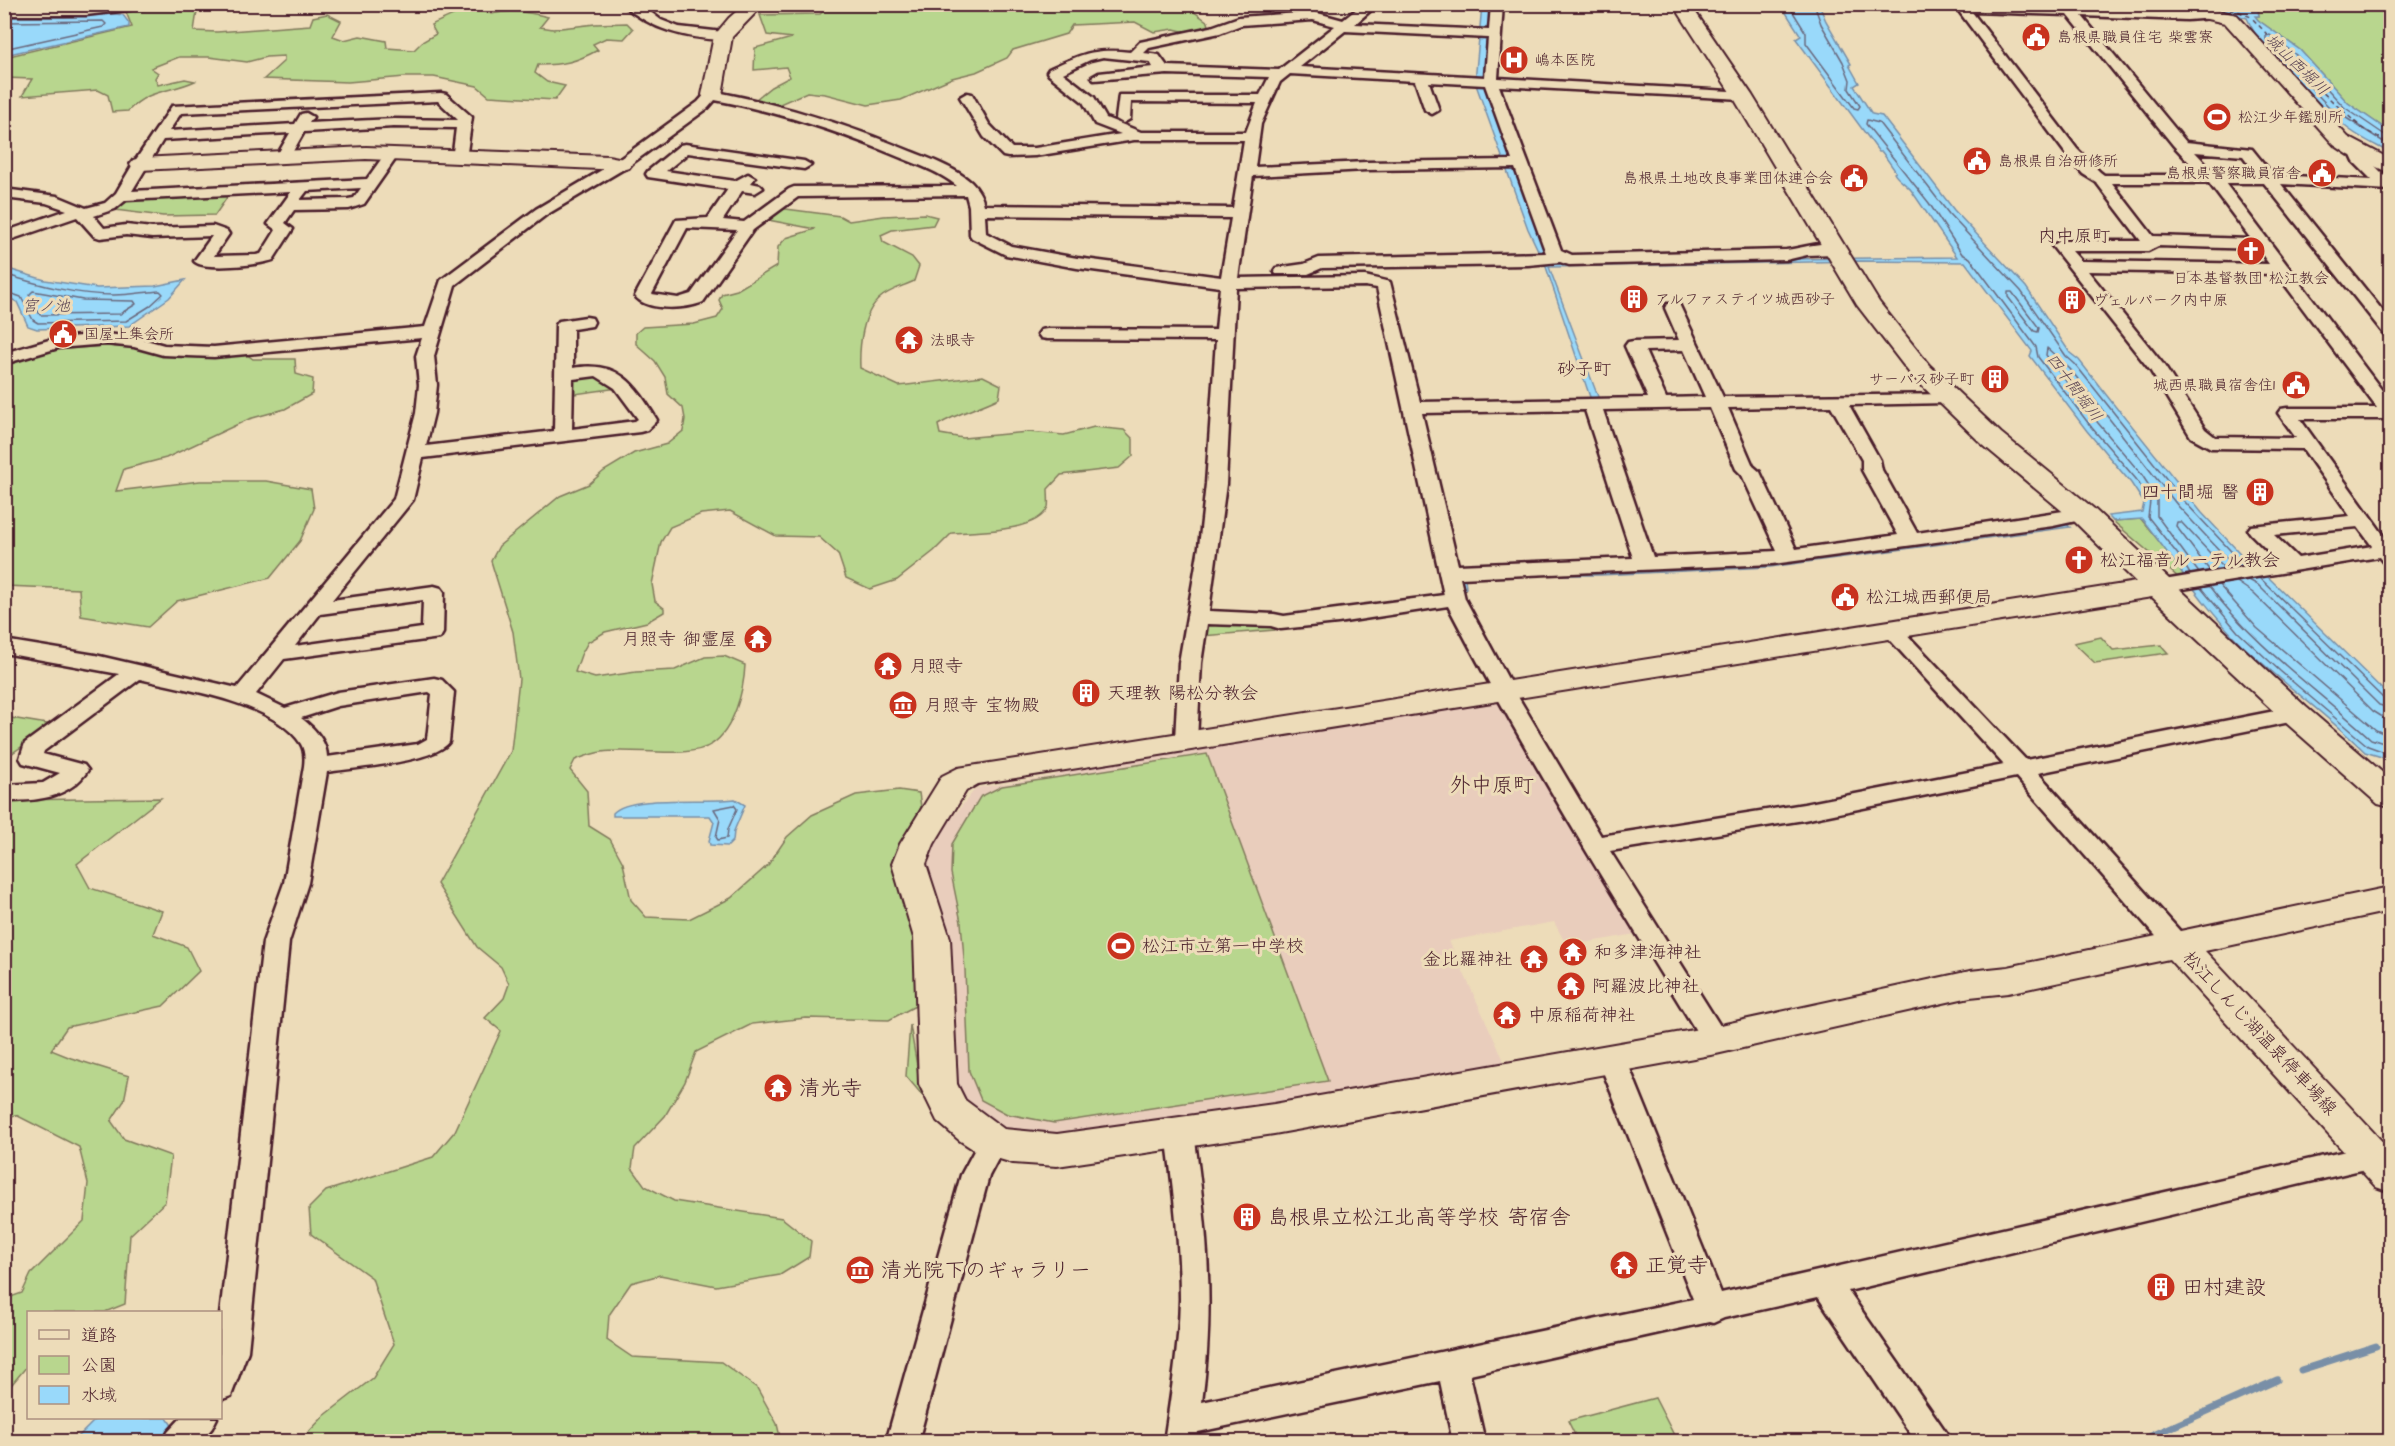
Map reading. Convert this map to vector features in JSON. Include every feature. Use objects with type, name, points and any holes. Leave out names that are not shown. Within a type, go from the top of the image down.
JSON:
[{"type":"street","points":[[4,11],[86,11],[145,4]]},
{"type":"street","points":[[628,4],[664,27],[723,36]]},
{"type":"street","points":[[242,696],[403,500],[425,413],[428,385],[425,356],[447,283],[541,212],[622,164],[703,105],[712,95],[723,36],[756,4]]},
{"type":"street","points":[[1300,4],[1314,16],[1344,26],[1488,34]]},
{"type":"street","points":[[1186,740],[1190,663],[1216,484],[1224,364],[1223,335],[1254,124],[1274,81],[1372,4]]},
{"type":"street","points":[[1497,4],[1488,34],[1484,81],[1514,164],[1554,253],[1552,258]]},
{"type":"street","points":[[1681,4],[1742,95],[1839,256],[1887,330],[1947,398],[1992,439],[2171,584],[2295,714],[2384,782]]},
{"type":"street","points":[[1968,8],[2070,10],[2187,16],[2202,9],[2231,19],[2334,133],[2389,179],[2215,181],[2101,179],[2093,176],[1990,47],[1964,10],[1968,8]]},
{"type":"street","points":[[2070,10],[2215,181],[2391,413]]},
{"type":"street","points":[[1134,55],[1145,45],[1215,30],[1239,21],[1314,16]]},
{"type":"street","points":[[1139,136],[1100,121],[1089,100],[1054,72],[1086,57],[1103,53],[1154,58],[1162,69]]},
{"type":"street","points":[[1099,77],[1130,71],[1162,69],[1285,72],[1742,95]]},
{"type":"street","points":[[1421,78],[1432,110]]},
{"type":"street","points":[[712,95],[775,108],[882,144],[954,177],[970,190],[976,210],[978,235],[1006,250],[1077,263],[1231,277],[1309,276],[1384,285],[1455,598],[1503,690],[1594,845],[1716,1040]]},
{"type":"street","points":[[4,237],[81,212],[110,206],[122,196],[140,164],[177,109],[441,97],[465,117],[460,152],[457,156]]},
{"type":"street","points":[[967,97],[975,115],[996,142],[1008,153],[1035,152],[1139,136],[1252,136]]},
{"type":"street","points":[[1123,119],[1124,98],[1267,99]]},
{"type":"street","points":[[284,157],[314,103]]},
{"type":"street","points":[[160,136],[394,123],[464,124]]},
{"type":"street","points":[[2183,146],[2247,152],[2391,330]]},
{"type":"street","points":[[754,188],[653,174],[685,148],[804,165]]},
{"type":"street","points":[[140,164],[392,154],[622,164]]},
{"type":"street","points":[[289,205],[349,204],[359,201],[392,154]]},
{"type":"street","points":[[713,223],[738,186],[770,160]]},
{"type":"street","points":[[1248,172],[1366,166],[1514,164]]},
{"type":"street","points":[[2101,179],[2150,242]]},
{"type":"street","points":[[122,196],[370,183]]},
{"type":"street","points":[[4,193],[46,199],[81,212],[100,233],[126,230],[152,233],[213,231],[221,234],[202,261],[258,260],[267,257],[285,229],[276,224],[302,187]]},
{"type":"street","points":[[747,227],[713,223],[681,223],[643,296],[650,300],[690,303],[697,298],[747,227],[794,192],[970,190]]},
{"type":"street","points":[[976,210],[1240,213]]},
{"type":"street","points":[[2263,244],[2150,242],[2148,246],[2060,246],[2157,368],[2198,433],[2211,442],[2310,444]]},
{"type":"street","points":[[1309,276],[1319,263],[1786,255],[1797,254],[1804,250],[1839,256]]},
{"type":"street","points":[[2076,266],[2281,269]]},
{"type":"street","points":[[1673,308],[1732,435],[1731,439],[1745,469],[1750,472],[1789,556]]},
{"type":"street","points":[[563,435],[565,325],[586,322]]},
{"type":"street","points":[[4,359],[56,343],[106,339],[128,341],[163,350],[214,352],[431,332]]},
{"type":"street","points":[[1047,334],[1223,335]]},
{"type":"street","points":[[1660,405],[1634,346],[1689,345]]},
{"type":"street","points":[[415,453],[640,426],[648,420],[632,394],[615,380],[597,371],[564,375]]},
{"type":"street","points":[[1412,408],[1947,398]]},
{"type":"street","points":[[1838,401],[1871,460],[1872,470],[1911,540]]},
{"type":"street","points":[[1593,406],[1645,564]]},
{"type":"street","points":[[2388,554],[2287,413],[2391,413]]},
{"type":"street","points":[[1448,572],[1789,556],[2083,514]]},
{"type":"street","points":[[2292,564],[2258,530],[2364,521]]},
{"type":"street","points":[[2178,945],[2008,980],[1970,984],[1716,1040],[1286,1117],[1057,1150],[1012,1147],[993,1142],[973,1130],[951,1110],[938,1084],[932,938],[910,873],[912,854],[954,784],[969,775],[2292,564],[2388,554]]},
{"type":"street","points":[[277,652],[289,653],[432,633],[434,592],[312,609]]},
{"type":"street","points":[[1198,616],[1274,620],[1281,623],[1338,617],[1455,598]]},
{"type":"street","points":[[1890,628],[2022,770],[2178,945]]},
{"type":"street","points":[[4,646],[137,671],[242,696],[283,717],[310,739],[316,751],[316,766],[296,883],[276,942],[232,1350],[222,1380]]},
{"type":"street","points":[[4,794],[40,793],[56,789],[70,778],[76,770],[31,758],[33,748],[137,671]]},
{"type":"street","points":[[283,717],[306,706],[333,699],[434,685],[443,692],[438,742],[424,750],[316,766]]},
{"type":"street","points":[[1594,845],[1804,812],[2295,714]]},
{"type":"street","name":"松江しんじ湖温泉停車場線","points":[[2178,945],[2391,899]]},
{"type":"street","name":"松江しんじ湖温泉停車場線","points":[[2178,945],[2385,1162]]},
{"type":"street","points":[[1611,1059],[1713,1310]]},
{"type":"street","points":[[1180,1133],[1191,1225],[1195,1298],[1182,1431],[1452,1366],[2385,1162]]},
{"type":"street","points":[[902,1442],[975,1174],[993,1142]]},
{"type":"street","points":[[1826,1284],[1935,1442]]},
{"type":"street","points":[[1452,1366],[1469,1442]]},
{"type":"street","points":[[179,1442],[200,1419]]},
{"type":"shaded area","name":"松江市立第一中学校","points":[[1503,699],[1641,933],[1567,946],[1554,922],[1449,941],[1506,1065],[1271,1109],[1264,1103],[1048,1136],[1004,1131],[956,1096],[924,868],[926,851],[976,788],[1053,776],[1069,769]]},
{"type":"green space","points":[[5,5],[198,5],[194,31],[217,32],[310,25],[313,17],[327,14],[341,21],[333,36],[344,40],[360,36],[386,41],[387,48],[414,50],[436,34],[431,25],[453,15],[477,9],[491,14],[513,11],[541,15],[548,17],[540,27],[553,29],[627,23],[633,29],[624,39],[606,38],[593,44],[598,50],[583,57],[569,62],[538,65],[535,73],[547,82],[565,86],[555,100],[489,96],[477,86],[434,77],[348,82],[264,79],[284,61],[284,56],[266,57],[247,62],[209,57],[179,57],[151,68],[158,73],[155,78],[158,85],[185,79],[195,81],[144,98],[128,111],[112,112],[108,95],[98,90],[22,96],[32,79],[5,78],[5,57],[132,27],[126,12],[66,17],[5,16]]},
{"type":"green space","points":[[824,5],[1191,5],[1193,11],[1208,22],[1210,30],[1190,33],[1174,29],[1154,32],[1135,22],[1072,25],[1066,34],[1013,50],[1007,58],[976,72],[952,78],[901,100],[868,105],[807,92],[780,104],[756,99],[771,87],[790,77],[786,67],[754,70],[755,48],[792,38],[767,35],[760,15],[820,14],[828,7]]},
{"type":"green space","points":[[2257,5],[2390,5],[2390,132],[2348,103],[2300,50],[2258,20],[2255,16],[2259,16]]},
{"type":"green space","points":[[230,193],[215,215],[163,216],[115,210],[132,198]]},
{"type":"green space","points":[[778,208],[840,216],[849,221],[925,214],[937,217],[933,225],[892,230],[881,235],[883,242],[912,257],[919,266],[914,281],[880,298],[869,312],[861,341],[860,368],[899,386],[983,376],[1001,385],[999,398],[938,425],[940,434],[963,438],[1028,432],[1064,435],[1094,427],[1124,430],[1133,439],[1133,456],[1119,468],[1061,475],[1048,489],[1048,507],[1042,516],[1032,522],[1005,529],[952,533],[934,551],[897,580],[870,589],[846,578],[838,554],[819,537],[776,536],[730,511],[701,514],[670,527],[661,542],[652,584],[655,601],[664,608],[664,612],[647,622],[605,632],[588,642],[575,672],[595,678],[636,672],[675,670],[705,657],[724,656],[745,665],[743,686],[732,719],[720,738],[712,744],[702,749],[689,751],[614,751],[588,755],[575,760],[570,770],[587,791],[589,826],[610,839],[623,863],[631,900],[646,917],[689,919],[731,898],[768,865],[787,837],[812,815],[856,795],[899,790],[919,793],[921,807],[899,861],[914,914],[917,1005],[889,1020],[806,1018],[752,1024],[696,1052],[685,1082],[665,1116],[635,1148],[632,1168],[645,1186],[674,1201],[782,1218],[811,1241],[809,1257],[780,1275],[716,1286],[660,1275],[631,1283],[609,1315],[607,1340],[632,1357],[721,1362],[757,1388],[777,1424],[781,1441],[299,1442],[324,1416],[373,1378],[394,1344],[372,1278],[311,1234],[309,1208],[326,1191],[433,1157],[455,1131],[501,1031],[485,1018],[504,998],[509,984],[501,967],[477,947],[437,884],[511,751],[519,679],[513,632],[491,561],[499,546],[560,496],[589,484],[604,471],[634,453],[667,444],[683,431],[685,419],[683,408],[668,394],[665,377],[655,361],[636,344],[636,333],[643,327],[694,324],[717,318],[723,309],[719,300],[722,294],[737,290],[777,266],[778,247],[786,238],[815,229],[763,219]]},
{"type":"green space","points":[[105,346],[135,348],[173,356],[246,354],[253,359],[295,359],[296,374],[313,379],[312,394],[285,409],[249,419],[166,458],[124,469],[116,491],[200,481],[266,481],[311,489],[314,509],[300,541],[270,578],[177,601],[148,627],[81,616],[79,589],[5,586],[5,366],[37,351]]},
{"type":"green space","points":[[595,373],[618,388],[575,394],[573,379]]},
{"type":"green space","points":[[2141,519],[2186,578],[2179,578],[2113,521]]},
{"type":"green space","points":[[1204,623],[1269,623],[1276,628],[1275,630],[1202,636]]},
{"type":"green space","points":[[2101,637],[2113,650],[2161,645],[2168,653],[2095,663],[2074,643]]},
{"type":"green space","points":[[5,717],[53,725],[5,758]]},
{"type":"green space","name":"松江市立第一中学校","points":[[1207,754],[1328,1081],[1054,1123],[1007,1114],[981,1100],[969,1071],[961,922],[951,873],[952,844],[980,797],[1002,786]]},
{"type":"green space","points":[[161,798],[77,864],[90,888],[162,911],[153,934],[187,947],[199,971],[163,1006],[67,1027],[51,1050],[129,1076],[124,1101],[111,1121],[124,1139],[171,1156],[165,1202],[130,1235],[125,1304],[108,1311],[27,1311],[27,1366],[7,1390],[5,1408],[5,1299],[22,1293],[31,1274],[84,1221],[88,1183],[79,1147],[16,1115],[5,1117],[5,800]]},
{"type":"green space","points":[[910,1025],[922,1095],[906,1076]]},
{"type":"green space","points":[[1655,1398],[1677,1441],[1578,1441],[1568,1421]]},
{"type":"water","name":"四十間堀川","points":[[1482,5],[1490,5],[1485,78],[1562,262],[1957,257],[1911,190],[1895,175],[1896,172],[1882,152],[1879,152],[1796,39],[1801,36],[1781,5],[1819,5],[1851,64],[1849,65],[1859,83],[1854,86],[1872,114],[1882,116],[1954,210],[2026,287],[2070,353],[2079,360],[2202,513],[2253,567],[2265,574],[2390,697],[2390,763],[2385,758],[2365,752],[2241,644],[2202,599],[2142,519],[2113,521],[2108,516],[2142,512],[2144,503],[2131,483],[2087,431],[2030,356],[2032,351],[1965,262],[1861,261],[1549,267],[1600,402],[1592,403],[1546,267],[1528,229],[1475,82]]},
{"type":"water","name":"城山西堀川","points":[[2090,5],[2257,5],[2259,16],[2255,16],[2258,20],[2300,50],[2348,103],[2390,132],[2390,153],[2351,131],[2291,78],[2255,34],[2247,18],[2212,9]]},
{"type":"water","points":[[123,15],[129,27],[5,55],[5,17]]},
{"type":"water","name":"宮ノ池","points":[[5,268],[45,280],[97,288],[155,286],[185,280],[169,298],[129,326],[37,329],[28,326],[17,302],[5,296]]},
{"type":"water","points":[[2064,522],[2070,527],[1770,567],[1600,575],[1508,575],[1662,566]]},
{"type":"water","points":[[1500,575],[1465,578],[1466,588],[1459,590],[1456,578]]},
{"type":"water","points":[[735,799],[745,805],[734,831],[733,841],[728,846],[710,845],[714,822],[710,816],[613,816],[613,813],[622,807],[635,803]]},
{"type":"water","points":[[96,1419],[168,1419],[173,1427],[158,1441],[73,1442]]},
{"type":"waterway","points":[[2301,1370],[2376,1346]]},
{"type":"waterway","points":[[2138,1442],[2277,1380]]},
{"type":"ferry route","points":[[2205,5],[2235,10],[2251,17],[2309,80],[2363,129],[2390,143]]},
{"type":"place","name":"島根県職員住宅 柴雲寮","points":[[2036,37]]},
{"type":"place","name":"嶋本医院","points":[[1514,60]]},
{"type":"place","name":"松江少年鑑別所","points":[[2217,117]]},
{"type":"place","name":"島根県自治研修所","points":[[1977,161]]},
{"type":"place","name":"島根県警察職員宿舎","points":[[2322,173]]},
{"type":"place","name":"島根県土地改良事業団体連合会","points":[[1854,178]]},
{"type":"place","name":"日本基督教団 松江教会","points":[[2251,251]]},
{"type":"place","name":"アルファステイツ城西砂子","points":[[1634,299]]},
{"type":"place","name":"ヴェルパーク内中原","points":[[2072,300]]},
{"type":"place","name":"国屋上集会所","points":[[63,334]]},
{"type":"place","name":"法眼寺","points":[[909,340]]},
{"type":"place","name":"サーパス砂子町","points":[[1995,379]]},
{"type":"place","name":"城西県職員宿舎住1","points":[[2296,385]]},
{"type":"place","name":"四十間堀 醫","points":[[2260,492]]},
{"type":"place","name":"松江福音ルーテル教会","points":[[2079,560]]},
{"type":"place","name":"松江城西郵便局","points":[[1845,597]]},
{"type":"place","name":"月照寺 御霊屋","points":[[758,639]]},
{"type":"place","name":"月照寺","points":[[888,666]]},
{"type":"place","name":"天理教 陽松分教会","points":[[1086,693]]},
{"type":"place","name":"月照寺 宝物殿","points":[[903,705]]},
{"type":"place","name":"松江市立第一中学校","points":[[1121,946]]},
{"type":"place","name":"和多津海神社","points":[[1573,952]]},
{"type":"place","name":"金比羅神社","points":[[1534,959]]},
{"type":"place","name":"阿羅波比神社","points":[[1571,986]]},
{"type":"place","name":"中原稲荷神社","points":[[1507,1015]]},
{"type":"place","name":"清光寺","points":[[778,1088]]},
{"type":"place","name":"島根県立松江北高等学校 寄宿舎","points":[[1247,1217]]},
{"type":"place","name":"正覚寺","points":[[1624,1265]]},
{"type":"place","name":"清光院下のギャラリー","points":[[860,1270]]},
{"type":"place","name":"田村建設","points":[[2161,1287]]},
{"type":"district","name":"内中原町","points":[[2074,236]]},
{"type":"district","name":"砂子町","points":[[1584,369]]},
{"type":"district","name":"外中原町","points":[[1492,785]]}]
